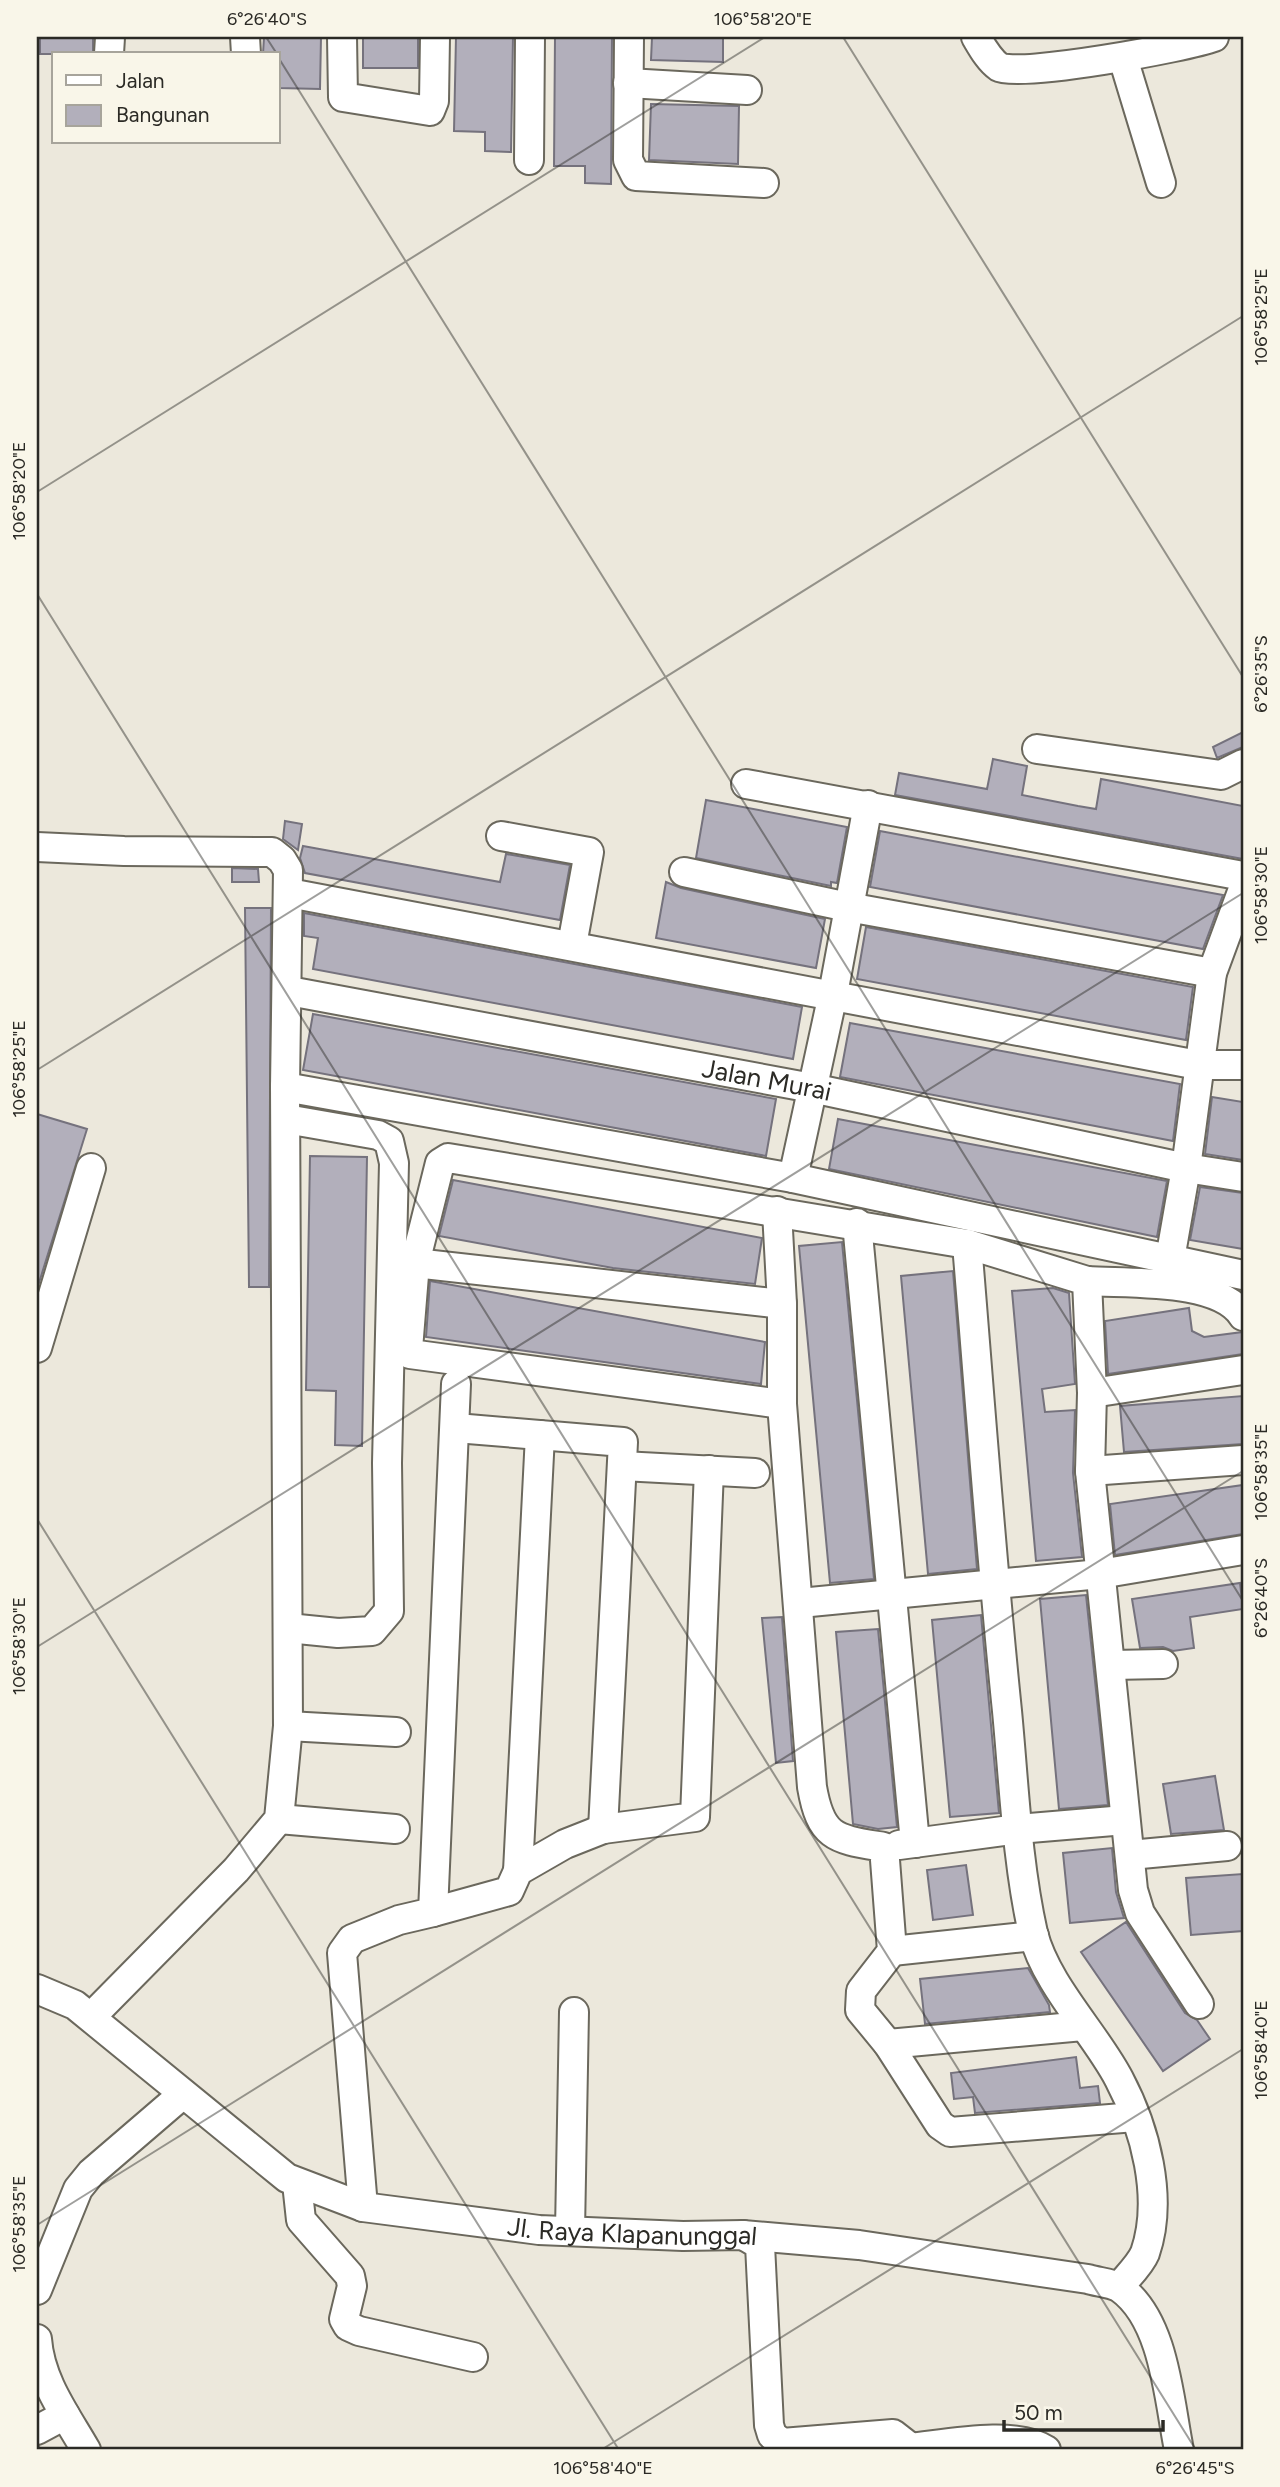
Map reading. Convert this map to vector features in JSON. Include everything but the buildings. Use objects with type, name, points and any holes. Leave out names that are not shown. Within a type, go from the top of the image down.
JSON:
[{"type":"street","points":[[342,37],[343,97],[430,111],[435,101],[435,37]]},
{"type":"street","points":[[529,160],[530,37]]},
{"type":"street","points":[[629,37],[628,160],[636,176],[764,183]]},
{"type":"street","points":[[976,37],[985,52],[1001,68],[1020,70],[1077,61],[1123,58],[1214,37]]},
{"type":"street","points":[[1123,58],[1161,183]]},
{"type":"street","points":[[628,83],[747,90]]},
{"type":"street","points":[[1037,749],[1236,774]]},
{"type":"street","points":[[746,785],[868,805],[1243,876]]},
{"type":"street","points":[[793,1178],[833,994],[868,805]]},
{"type":"street","points":[[501,836],[589,852],[572,945]]},
{"type":"street","points":[[37,847],[124,851],[272,852],[282,860],[288,870],[289,991],[285,1087],[288,1726],[279,1819],[236,1870],[91,2017]]},
{"type":"street","points":[[684,872],[848,907],[1212,973]]},
{"type":"street","points":[[1170,1259],[1186,1168],[1212,973],[1243,889]]},
{"type":"street","points":[[289,892],[1198,1065],[1243,1065]]},
{"type":"street","name":"Jalan Murai","points":[[289,991],[812,1088],[1186,1168],[1243,1177]]},
{"type":"street","points":[[285,1087],[793,1178],[1243,1275]]},
{"type":"street","points":[[286,1119],[378,1135],[389,1141],[394,1163],[387,1463],[389,1611],[372,1631],[338,1633],[288,1628]]},
{"type":"street","points":[[782,1404],[410,1354],[408,1349],[415,1264],[440,1163],[448,1158],[857,1223],[967,1244],[1087,1281],[1214,1293],[1236,1304],[1243,1316]]},
{"type":"street","points":[[37,1348],[91,1168]]},
{"type":"street","points":[[777,1211],[782,1304],[782,1404],[800,1603],[812,1787],[817,1815],[831,1834],[849,1842],[884,1847],[1018,1829],[1125,1820]]},
{"type":"street","points":[[857,1223],[915,1843]]},
{"type":"street","points":[[967,1244],[994,1586],[1018,1829],[1034,1936],[1060,1992],[1118,2078],[1135,2117],[1152,2186],[1150,2231],[1144,2256],[1119,2287],[1145,2318],[1159,2347],[1179,2450]]},
{"type":"street","points":[[415,1264],[782,1304]]},
{"type":"street","points":[[1087,1281],[1092,1393],[1090,1471],[1112,1665],[1133,1891],[1140,1913],[1199,2004]]},
{"type":"street","points":[[1092,1393],[1243,1370]]},
{"type":"street","points":[[433,1912],[456,1384]]},
{"type":"street","points":[[456,1428],[623,1442],[603,1829]]},
{"type":"street","points":[[363,2207],[342,1953],[352,1939],[399,1920],[509,1891],[518,1871],[540,1435]]},
{"type":"street","points":[[1090,1471],[1243,1460]]},
{"type":"street","points":[[622,1466],[755,1473]]},
{"type":"street","points":[[518,1871],[565,1844],[603,1829],[695,1817],[709,1470]]},
{"type":"street","points":[[800,1603],[1100,1574],[1243,1550]]},
{"type":"street","points":[[1112,1665],[1163,1664]]},
{"type":"street","points":[[288,1726],[396,1732]]},
{"type":"street","points":[[279,1819],[395,1829]]},
{"type":"street","points":[[1129,1854],[1227,1846]]},
{"type":"street","points":[[884,1847],[892,1951],[861,1991],[860,2010],[888,2044],[940,2125],[950,2132],[1135,2117]]},
{"type":"street","points":[[892,1951],[1034,1936]]},
{"type":"street","name":"Jl. Raya Klapanunggal","points":[[37,1989],[75,2005],[297,2183],[363,2207],[513,2228],[683,2236],[743,2235],[923,2254],[1119,2287]]},
{"type":"street","points":[[570,2231],[574,2012]]},
{"type":"street","points":[[888,2044],[1083,2025]]},
{"type":"street","points":[[37,2290],[69,2205],[78,2189],[91,2173],[183,2094]]},
{"type":"street","points":[[297,2183],[302,2220],[350,2276],[352,2286],[344,2319],[348,2326],[359,2331],[473,2357]]},
{"type":"street","points":[[743,2235],[760,2245],[769,2425],[772,2435],[782,2443],[893,2434],[911,2448],[1013,2440],[1035,2443],[1046,2450]]},
{"type":"street","points":[[37,2339],[48,2382],[86,2450]]},
{"type":"street","points":[[37,2430],[65,2415]]}]
